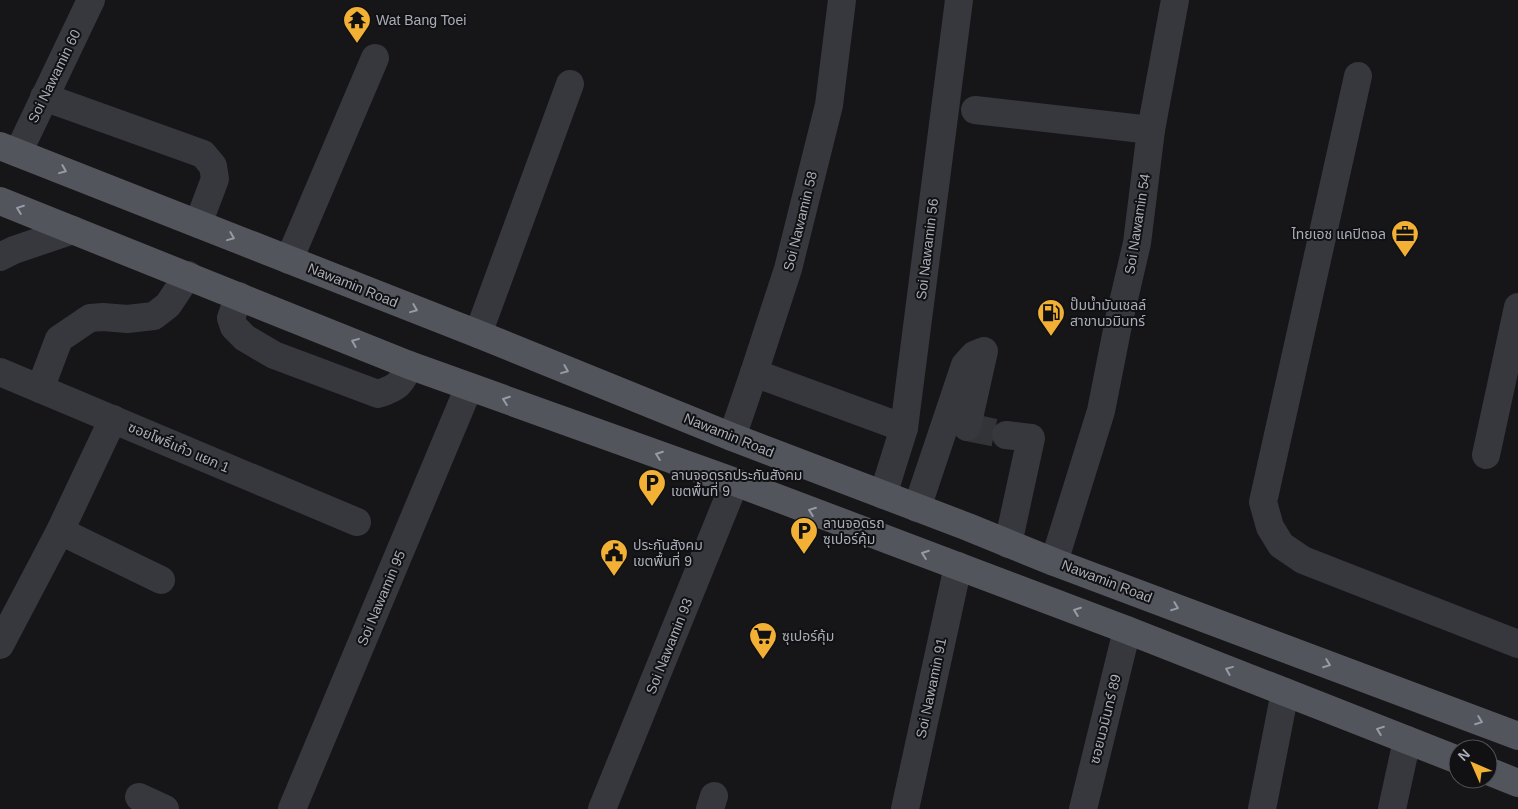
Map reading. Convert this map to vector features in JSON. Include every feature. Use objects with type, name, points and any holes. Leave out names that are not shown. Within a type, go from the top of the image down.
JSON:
[{"type":"main road","name":"Nawamin Road","points":[[9,149],[478,334],[732,437],[968,527],[1054,562],[1518,736]]},
{"type":"main road","points":[[0,201],[409,364],[735,482],[958,566],[1448,756]]},
{"type":"main road","points":[[958,566],[968,527]]},
{"type":"main road","points":[[1498,776],[1518,783]]},
{"type":"street","name":"Soi Nawamin 60","points":[[9,149],[44,97],[91,0]]},
{"type":"street","name":"Soi Nawamin 58","points":[[732,437],[788,269],[829,105],[842,0]]},
{"type":"street","name":"Soi Nawamin 56","points":[[883,495],[904,428],[960,0]]},
{"type":"street","name":"Soi Nawamin 54","points":[[1054,562],[1101,411],[1137,243],[1150,130],[1175,0]]},
{"type":"street","points":[[289,260],[375,58]]},
{"type":"street","points":[[1358,76],[1263,502],[1270,527],[1281,545],[1303,560],[1518,644]]},
{"type":"street","points":[[478,334],[570,84]]},
{"type":"street","points":[[44,97],[203,154],[213,166],[215,179],[198,224]]},
{"type":"street","points":[[975,110],[1150,130]]},
{"type":"street","points":[[0,257],[14,250],[73,230]]},
{"type":"street","points":[[40,389],[59,339],[90,318],[127,319],[154,316],[168,305],[188,275]]},
{"type":"street","points":[[239,296],[231,318],[234,328],[245,338],[274,355],[378,394],[393,389],[404,379],[409,364]]},
{"type":"street","points":[[1486,455],[1518,307]]},
{"type":"street","points":[[917,508],[965,365],[974,355],[984,351],[968,427]]},
{"type":"street","name":"ซอยโพธิ์แก้ว แยก 1","points":[[0,372],[357,522]]},
{"type":"street","points":[[754,374],[904,428]]},
{"type":"street","name":"Soi Nawamin 95","points":[[292,809],[469,387]]},
{"type":"street","points":[[0,645],[60,531],[112,419]]},
{"type":"street","points":[[1006,435],[1031,438],[1008,544]]},
{"type":"street","name":"Soi Nawamin 93","points":[[602,809],[735,482]]},
{"type":"street","points":[[60,531],[161,580]]},
{"type":"street","name":"Soi Nawamin 91","points":[[905,809],[958,566]]},
{"type":"street","name":"ซอยนวมินทร์ 89","points":[[1083,809],[1127,630]]},
{"type":"street","points":[[1262,809],[1285,692]]},
{"type":"street","points":[[1392,809],[1407,740]]},
{"type":"street","points":[[139,798],[165,809]]},
{"type":"tunnel","points":[[967,427],[1006,435]]},
{"type":"place","name":"Wat Bang Toei","points":[[357,44]]},
{"type":"place","name":"ไทยเอช แคปิตอล","points":[[1405,258]]},
{"type":"place","name":"ปั๊มน้ำมันเชลล์ สาขานวมินทร์","points":[[1051,337]]},
{"type":"place","name":"ลานจอดรถประกันสังคม เขตพื้นที่ 9","points":[[652,507]]},
{"type":"place","name":"ลานจอดรถ ซุเปอร์คุ้ม","points":[[804,555]]},
{"type":"place","name":"ประกันสังคม เขตพื้นที่ 9","points":[[614,577]]},
{"type":"place","name":"ซุเปอร์คุ้ม","points":[[763,660]]}]
